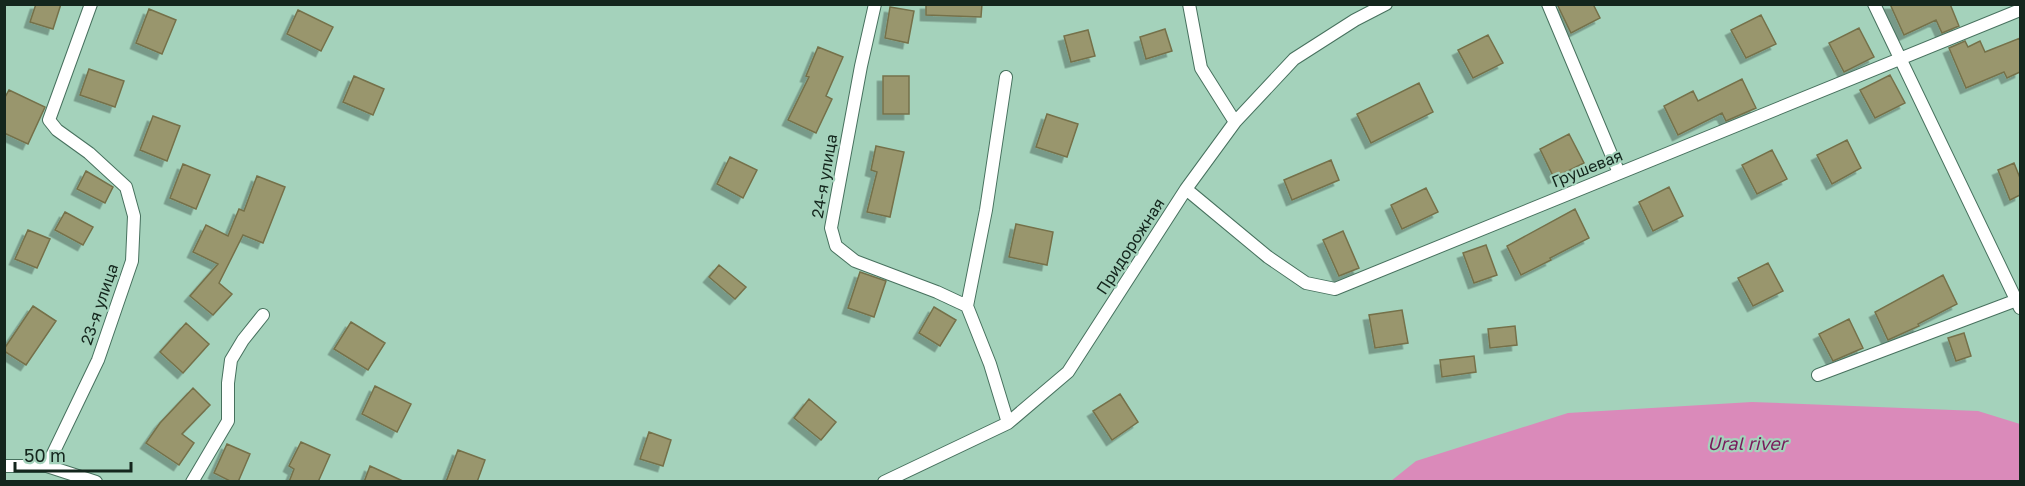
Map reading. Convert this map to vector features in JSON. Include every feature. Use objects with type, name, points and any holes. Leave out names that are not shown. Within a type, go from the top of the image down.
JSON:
[{"type":"street","name":"23-я улица","points":[[47,466],[98,360],[132,261],[134,216],[126,187],[89,153],[57,130],[50,120],[91,4]]},
{"type":"street","name":"24-я улица","points":[[875,4],[831,228],[836,246],[855,261],[938,292],[967,306]]},
{"type":"street","points":[[1189,4],[1201,68],[1235,122]]},
{"type":"street","name":"Придорожная","points":[[884,482],[1008,423],[1068,372],[1186,189],[1235,122],[1294,59],[1355,20],[1386,4]]},
{"type":"street","points":[[1548,4],[1619,173]]},
{"type":"street","points":[[1818,375],[2019,304],[1874,4]]},
{"type":"street","name":"Грушевая","points":[[1186,189],[1268,257],[1306,283],[1335,289],[2020,10]]},
{"type":"street","points":[[1006,78],[986,210],[967,306],[990,364],[1008,423]]},
{"type":"street","points":[[192,482],[228,421],[228,383],[231,360],[243,340],[263,315]]},
{"type":"street","points":[[4,466],[47,466],[96,482]]},
{"type":"water","name":"Ural river","points":[[1752,402],[1978,411],[2020,424],[2020,481],[1391,481],[1416,461],[1568,413]]},
{"type":"building","points":[[36,4],[61,4],[53,29],[30,22]]},
{"type":"building","points":[[926,4],[982,4],[981,17],[926,15]]},
{"type":"building","points":[[1557,4],[1593,4],[1600,18],[1571,33]]},
{"type":"building","points":[[1890,4],[1950,4],[1959,26],[1942,33],[1936,20],[1904,35]]},
{"type":"building","points":[[890,7],[914,11],[908,43],[885,38]]},
{"type":"building","points":[[149,9],[176,20],[162,54],[136,43]]},
{"type":"building","points":[[298,10],[333,27],[321,51],[287,34]]},
{"type":"building","points":[[1761,15],[1776,44],[1746,58],[1731,30]]},
{"type":"building","points":[[1859,28],[1874,57],[1844,72],[1829,43]]},
{"type":"building","points":[[1165,29],[1172,51],[1146,59],[1140,37]]},
{"type":"building","points":[[1088,30],[1095,56],[1071,62],[1064,36]]},
{"type":"building","points":[[1488,35],[1503,63],[1473,78],[1458,50]]},
{"type":"building","points":[[2020,38],[2020,72],[2007,78],[2004,72],[1966,88],[1949,48],[1965,41],[1968,47],[1980,41],[1985,52]]},
{"type":"building","points":[[818,47],[843,57],[826,96],[832,99],[816,133],[788,120],[809,77],[806,76]]},
{"type":"building","points":[[89,69],[124,81],[115,107],[80,95]]},
{"type":"building","points":[[1890,75],[1905,103],[1875,118],[1860,90]]},
{"type":"building","points":[[354,76],[384,89],[373,115],[343,102]]},
{"type":"building","points":[[883,76],[909,76],[909,114],[883,114]]},
{"type":"building","points":[[1742,79],[1756,108],[1726,121],[1722,113],[1678,135],[1664,106],[1693,91],[1698,101]]},
{"type":"building","points":[[1419,83],[1433,112],[1371,143],[1357,114]]},
{"type":"building","points":[[9,90],[45,107],[28,144],[4,133],[4,99]]},
{"type":"building","points":[[1047,114],[1078,124],[1067,157],[1036,147]]},
{"type":"building","points":[[153,116],[180,126],[167,161],[140,150]]},
{"type":"building","points":[[1569,134],[1584,163],[1554,178],[1540,149]]},
{"type":"building","points":[[1847,140],[1861,168],[1832,184],[1817,155]]},
{"type":"building","points":[[876,146],[904,152],[890,217],[867,212],[877,172],[871,170]]},
{"type":"building","points":[[1772,150],[1787,179],[1757,194],[1742,165]]},
{"type":"building","points":[[730,157],[757,170],[743,198],[717,184]]},
{"type":"building","points":[[1331,160],[1339,180],[1292,200],[1284,180]]},
{"type":"building","points":[[2014,163],[2020,178],[2020,195],[2010,200],[1998,170]]},
{"type":"building","points":[[183,164],[210,175],[196,209],[170,198]]},
{"type":"building","points":[[86,171],[113,187],[105,203],[77,189]]},
{"type":"building","points":[[257,176],[285,187],[263,243],[243,235],[219,283],[232,294],[213,315],[190,296],[218,264],[193,252],[206,225],[228,236],[239,209],[244,211]]},
{"type":"building","points":[[1669,187],[1683,216],[1653,231],[1639,202]]},
{"type":"building","points":[[1426,188],[1438,212],[1402,229],[1391,205]]},
{"type":"building","points":[[1575,209],[1589,238],[1521,275],[1507,246]]},
{"type":"building","points":[[65,212],[93,227],[83,245],[55,230]]},
{"type":"building","points":[[1016,224],[1053,232],[1047,265],[1009,257]]},
{"type":"building","points":[[28,230],[50,239],[37,268],[15,259]]},
{"type":"building","points":[[1343,231],[1359,268],[1339,276],[1323,240]]},
{"type":"building","points":[[1486,245],[1497,275],[1474,283],[1463,253]]},
{"type":"building","points":[[1768,263],[1783,291],[1753,306],[1738,278]]},
{"type":"building","points":[[719,265],[746,287],[735,299],[709,277]]},
{"type":"building","points":[[860,272],[886,281],[874,317],[848,308]]},
{"type":"building","points":[[1943,275],[1957,304],[1918,324],[1919,326],[1888,340],[1875,312]]},
{"type":"building","points":[[33,306],[56,321],[26,365],[4,349]]},
{"type":"building","points":[[934,307],[956,320],[940,346],[919,333]]},
{"type":"building","points":[[1402,310],[1408,343],[1375,348],[1369,315]]},
{"type":"building","points":[[1849,319],[1863,348],[1833,361],[1819,334]]},
{"type":"building","points":[[351,322],[385,343],[368,370],[334,349]]},
{"type":"building","points":[[186,323],[209,344],[183,373],[160,352]]},
{"type":"building","points":[[1515,326],[1517,345],[1490,348],[1488,329]]},
{"type":"building","points":[[1964,333],[1971,356],[1956,361],[1948,338]]},
{"type":"building","points":[[1474,356],[1476,372],[1442,377],[1440,360]]},
{"type":"building","points":[[375,386],[411,404],[397,432],[362,414]]},
{"type":"building","points":[[193,388],[210,405],[182,434],[194,443],[179,465],[146,443],[160,423]]},
{"type":"building","points":[[1120,394],[1138,422],[1112,440],[1093,411]]},
{"type":"building","points":[[809,399],[836,422],[821,440],[794,418]]},
{"type":"building","points":[[649,432],[671,440],[663,466],[640,459]]},
{"type":"building","points":[[301,442],[330,455],[318,482],[289,482],[294,469],[289,466]]},
{"type":"building","points":[[227,444],[250,454],[238,482],[232,482],[214,473]]},
{"type":"building","points":[[458,450],[485,460],[477,482],[446,482]]},
{"type":"building","points":[[370,466],[405,482],[364,482]]}]
